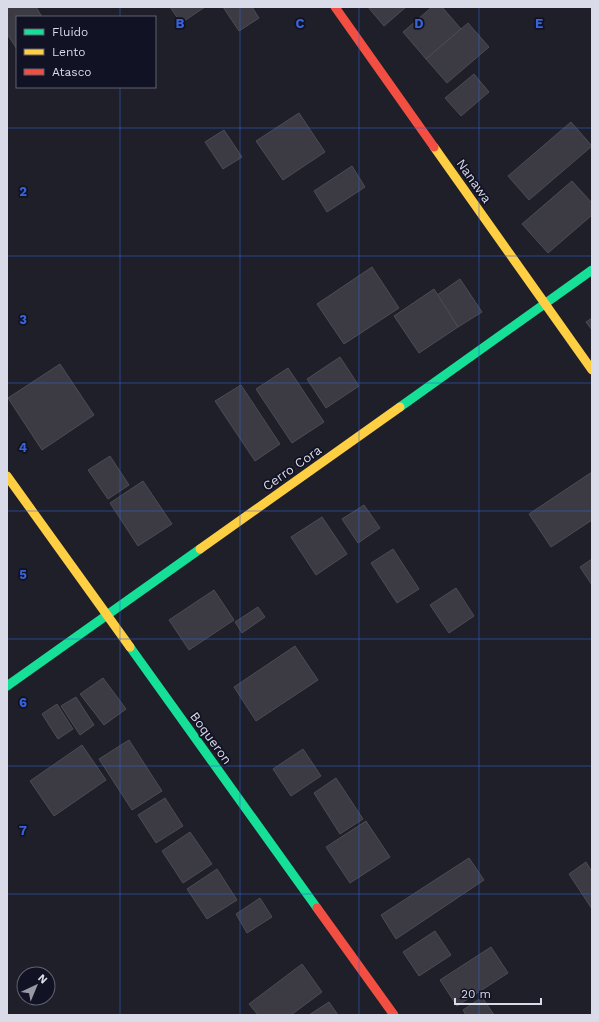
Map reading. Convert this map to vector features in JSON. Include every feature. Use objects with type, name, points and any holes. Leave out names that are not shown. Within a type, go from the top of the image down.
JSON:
[{"type":"street","name":"Nanawa","points":[[335,7],[592,370]]},
{"type":"street","name":"Cerro Cora","points":[[7,686],[592,270]]},
{"type":"street","name":"Boqueron","points":[[7,476],[394,1015]]},
{"type":"building","points":[[7,7],[36,7],[41,16],[16,16],[16,48],[7,34]]},
{"type":"building","points":[[170,7],[205,7],[181,23]]},
{"type":"building","points":[[223,7],[252,7],[259,18],[239,31]]},
{"type":"building","points":[[368,7],[406,7],[384,26]]},
{"type":"building","points":[[432,7],[442,7],[461,29],[426,59],[403,32]]},
{"type":"building","points":[[468,23],[489,47],[447,83],[426,59]]},
{"type":"building","points":[[474,74],[489,92],[461,116],[445,98]]},
{"type":"building","points":[[299,113],[325,152],[283,180],[256,141]]},
{"type":"building","points":[[571,122],[592,146],[529,200],[508,176]]},
{"type":"building","points":[[224,130],[242,157],[223,169],[205,142]]},
{"type":"building","points":[[352,166],[365,187],[327,212],[314,191]]},
{"type":"building","points":[[572,181],[592,203],[592,215],[548,253],[522,224]]},
{"type":"building","points":[[372,267],[399,308],[344,344],[317,304]]},
{"type":"building","points":[[460,279],[482,312],[458,327],[437,295]]},
{"type":"building","points":[[434,289],[458,327],[419,353],[394,316]]},
{"type":"building","points":[[592,318],[592,330],[586,322]]},
{"type":"building","points":[[340,357],[359,386],[326,408],[307,379]]},
{"type":"building","points":[[60,364],[94,415],[42,450],[8,398]]},
{"type":"building","points":[[288,368],[324,422],[292,443],[256,389]]},
{"type":"building","points":[[241,385],[280,444],[255,461],[215,401]]},
{"type":"building","points":[[110,456],[129,485],[108,499],[88,470]]},
{"type":"building","points":[[592,472],[592,520],[551,547],[529,514]]},
{"type":"building","points":[[143,481],[172,524],[138,546],[110,503]]},
{"type":"building","points":[[364,505],[380,528],[358,543],[342,519]]},
{"type":"building","points":[[322,517],[347,554],[316,575],[291,537]]},
{"type":"building","points":[[393,549],[419,589],[397,603],[371,563]]},
{"type":"building","points":[[592,559],[592,585],[580,567]]},
{"type":"building","points":[[456,588],[474,616],[449,633],[430,605]]},
{"type":"building","points":[[214,590],[234,620],[189,650],[169,620]]},
{"type":"building","points":[[258,607],[265,617],[242,633],[235,622]]},
{"type":"building","points":[[295,646],[318,680],[256,721],[234,687]]},
{"type":"building","points":[[103,678],[126,709],[104,725],[80,694]]},
{"type":"building","points":[[76,697],[94,725],[80,735],[61,706]]},
{"type":"building","points":[[57,704],[73,729],[58,739],[42,714]]},
{"type":"building","points":[[129,740],[162,791],[132,810],[99,759]]},
{"type":"building","points":[[82,745],[106,780],[54,816],[30,781]]},
{"type":"building","points":[[303,749],[321,776],[291,796],[273,769]]},
{"type":"building","points":[[336,778],[363,819],[340,834],[314,793]]},
{"type":"building","points":[[165,798],[183,826],[156,843],[138,815]]},
{"type":"building","points":[[366,821],[390,857],[350,883],[326,847]]},
{"type":"building","points":[[190,832],[212,864],[183,883],[162,851]]},
{"type":"building","points":[[469,858],[484,880],[396,939],[381,915]]},
{"type":"building","points":[[586,862],[592,872],[592,909],[569,874]]},
{"type":"building","points":[[217,869],[237,900],[207,919],[187,889]]},
{"type":"building","points":[[260,898],[272,917],[247,933],[236,914]]},
{"type":"building","points":[[435,931],[451,955],[419,976],[403,952]]},
{"type":"building","points":[[491,947],[508,973],[457,1006],[440,980]]},
{"type":"building","points":[[302,964],[322,992],[291,1015],[258,1015],[249,1004]]},
{"type":"building","points":[[482,997],[494,1015],[466,1015],[463,1010]]},
{"type":"building","points":[[329,1002],[338,1015],[309,1015]]},
{"type":"traffic: fast","points":[[400,407],[592,270]]},
{"type":"traffic: fast","points":[[7,686],[200,549]]},
{"type":"traffic: fast","points":[[130,647],[317,908]]},
{"type":"traffic: slow","points":[[434,147],[592,370]]},
{"type":"traffic: slow","points":[[200,549],[400,407]]},
{"type":"traffic: slow","points":[[7,476],[130,647]]},
{"type":"traffic: jam","points":[[335,7],[434,147]]},
{"type":"traffic: jam","points":[[317,908],[394,1015]]}]
